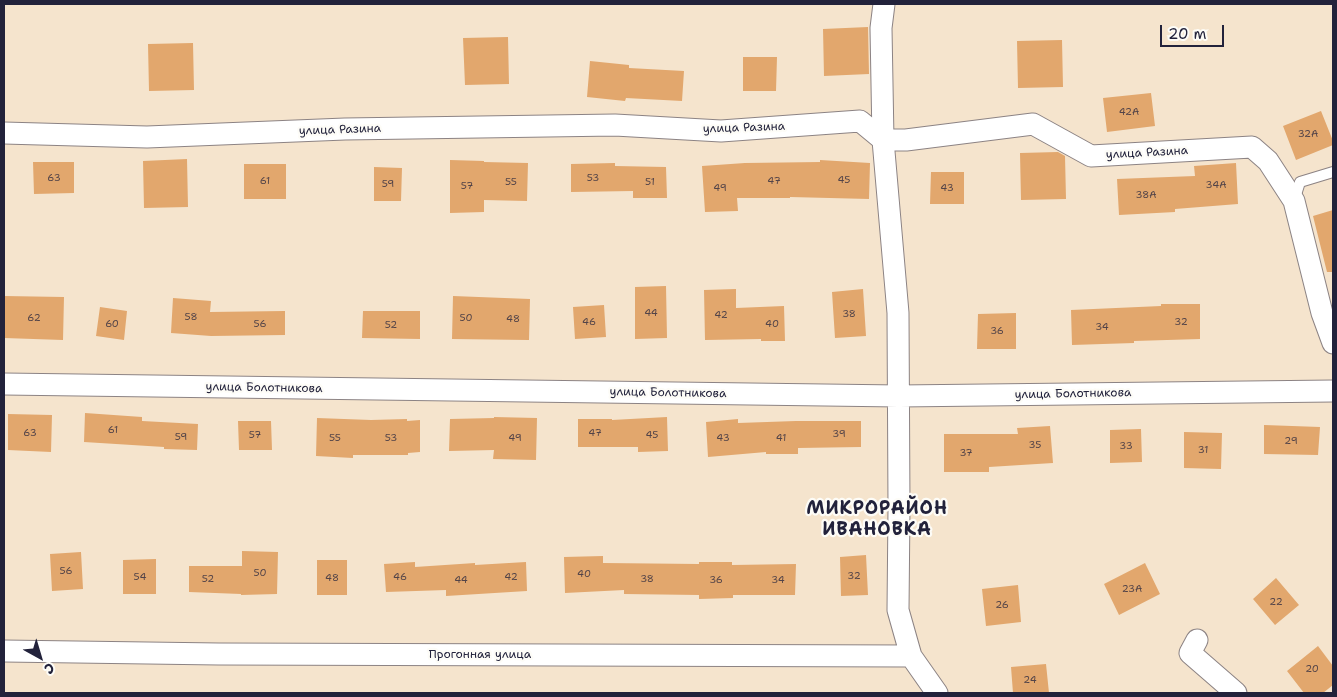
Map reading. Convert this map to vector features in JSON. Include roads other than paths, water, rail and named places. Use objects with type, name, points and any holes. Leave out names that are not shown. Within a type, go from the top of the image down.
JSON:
[{"type":"street","points":[[884,4],[881,28],[883,140],[898,313],[900,508],[898,610],[911,656],[937,693]]},
{"type":"street","name":"улица Разина","points":[[4,133],[147,137],[345,129],[615,125],[721,131],[860,121],[883,140],[906,140],[1032,124],[1091,156],[1252,147],[1268,161],[1294,201],[1322,313],[1333,343]]},
{"type":"street","name":"улица Болотникова","points":[[4,384],[899,396],[1333,391]]},
{"type":"street","points":[[1197,640],[1190,653],[1236,693]]},
{"type":"street","name":"Прогонная улица","points":[[4,651],[219,654],[911,656]]},
{"type":"lane","points":[[1294,201],[1300,182],[1333,172]]},
{"type":"district","name":"МИКРОРАЙОН ИВАНОВКА","points":[[877,519]]}]
